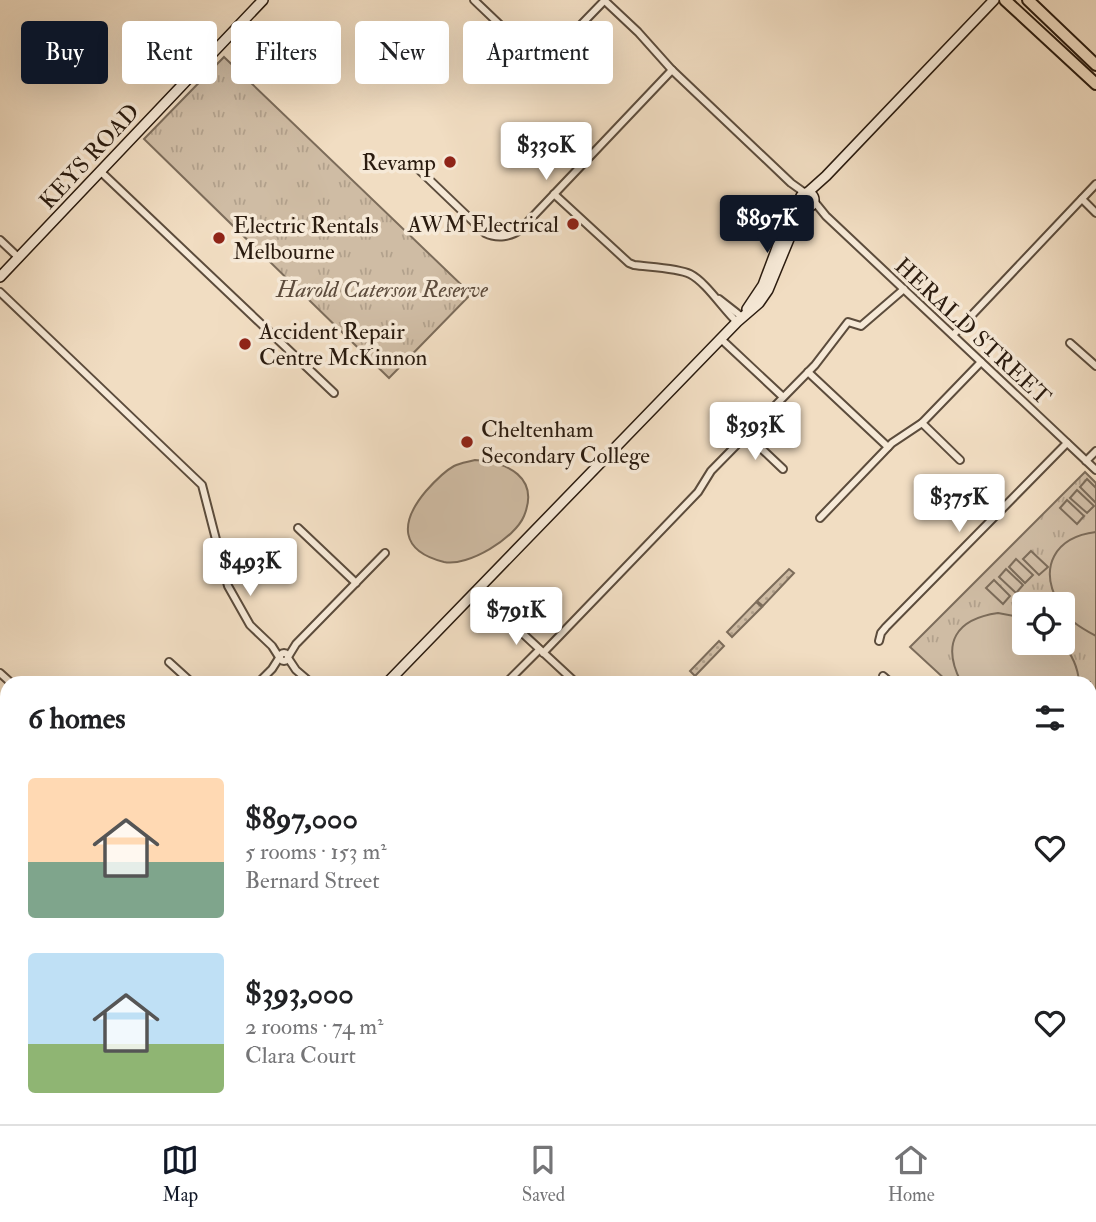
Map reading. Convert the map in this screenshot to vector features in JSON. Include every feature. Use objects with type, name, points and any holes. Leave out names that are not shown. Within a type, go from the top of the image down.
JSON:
[{"type":"highway","points":[[1005,0],[1096,84]]},
{"type":"highway","points":[[1028,0],[1096,65]]},
{"type":"street","name":"KEYS ROAD","points":[[0,277],[262,0]]},
{"type":"street","points":[[474,0],[542,65],[605,0]]},
{"type":"street","name":"HERALD STREET","points":[[605,0],[672,70],[807,200],[1096,470]]},
{"type":"street","points":[[394,676],[740,319],[763,285],[786,224],[826,176],[994,0]]},
{"type":"street","points":[[413,164],[483,231],[492,236],[509,235],[517,232],[672,70]]},
{"type":"street","points":[[100,171],[334,393]]},
{"type":"street","points":[[953,335],[1096,184]]},
{"type":"street","points":[[554,194],[629,263],[687,273],[740,319]]},
{"type":"street","points":[[1082,199],[1096,213]]},
{"type":"street","points":[[0,240],[19,258]]},
{"type":"street","points":[[514,676],[698,492],[711,471],[815,365],[848,322],[860,326],[904,289]]},
{"type":"street","points":[[0,292],[202,485],[228,586],[250,625],[303,676]]},
{"type":"street","points":[[721,339],[783,397]]},
{"type":"street","points":[[1070,342],[1096,366]]},
{"type":"street","points":[[820,518],[894,441],[922,423],[981,362]]},
{"type":"street","points":[[808,372],[888,447]]},
{"type":"street","points":[[922,423],[960,460]]},
{"type":"street","points":[[746,435],[783,469]]},
{"type":"street","points":[[879,641],[881,633],[1067,443]]},
{"type":"street","points":[[1086,461],[1096,451]]},
{"type":"street","points":[[298,528],[356,583]]},
{"type":"street","points":[[265,676],[385,553]]},
{"type":"street","points":[[477,591],[568,676]]},
{"type":"street","points":[[169,662],[184,676]]},
{"type":"green space","name":"Harold Caterson Reserve","points":[[224,57],[231,64],[231,84],[252,84],[471,294],[389,378],[144,139],[198,84],[217,84],[217,64]]},
{"type":"green space","points":[[475,460],[498,464],[518,474],[528,491],[524,516],[501,542],[477,555],[454,562],[429,557],[419,551],[408,534],[411,514],[426,491],[442,474],[456,465]]},
{"type":"green space","points":[[1085,472],[1096,483],[1096,676],[941,676],[910,647]]},
{"type":"green space","points":[[1087,479],[1096,488],[1096,503],[1080,487]]},
{"type":"green space","points":[[1077,490],[1094,506],[1087,513],[1070,498]]},
{"type":"green space","points":[[1067,500],[1084,516],[1077,524],[1060,508]]},
{"type":"green space","points":[[1096,532],[1096,636],[1075,623],[1075,592],[1054,592],[1050,578],[1054,556],[1070,540]]},
{"type":"green space","points":[[1031,551],[1048,567],[1039,575],[1023,559]]},
{"type":"green space","points":[[1016,559],[1033,575],[1025,583],[1009,567]]},
{"type":"green space","points":[[789,569],[794,573],[763,606],[757,601]]},
{"type":"green space","points":[[1006,569],[1023,585],[1015,592],[999,577]]},
{"type":"green space","points":[[994,580],[1010,596],[1003,604],[986,588]]},
{"type":"green space","points":[[756,602],[762,607],[732,637],[727,632]]},
{"type":"green space","points":[[998,613],[1012,616],[1012,655],[1070,655],[1078,676],[958,676],[952,656],[953,645],[956,635],[972,621]]},
{"type":"green space","points":[[719,641],[724,646],[695,676],[690,671]]},
{"type":"place","name":"Revamp","points":[[450,162]]},
{"type":"place","name":"AWM Electrical","points":[[573,224]]},
{"type":"place","name":"Electric Rentals Melbourne","points":[[219,238]]},
{"type":"place","name":"Accident Repair Centre McKinnon","points":[[245,344]]},
{"type":"place","name":"Cheltenham Secondary College","points":[[467,442]]}]
